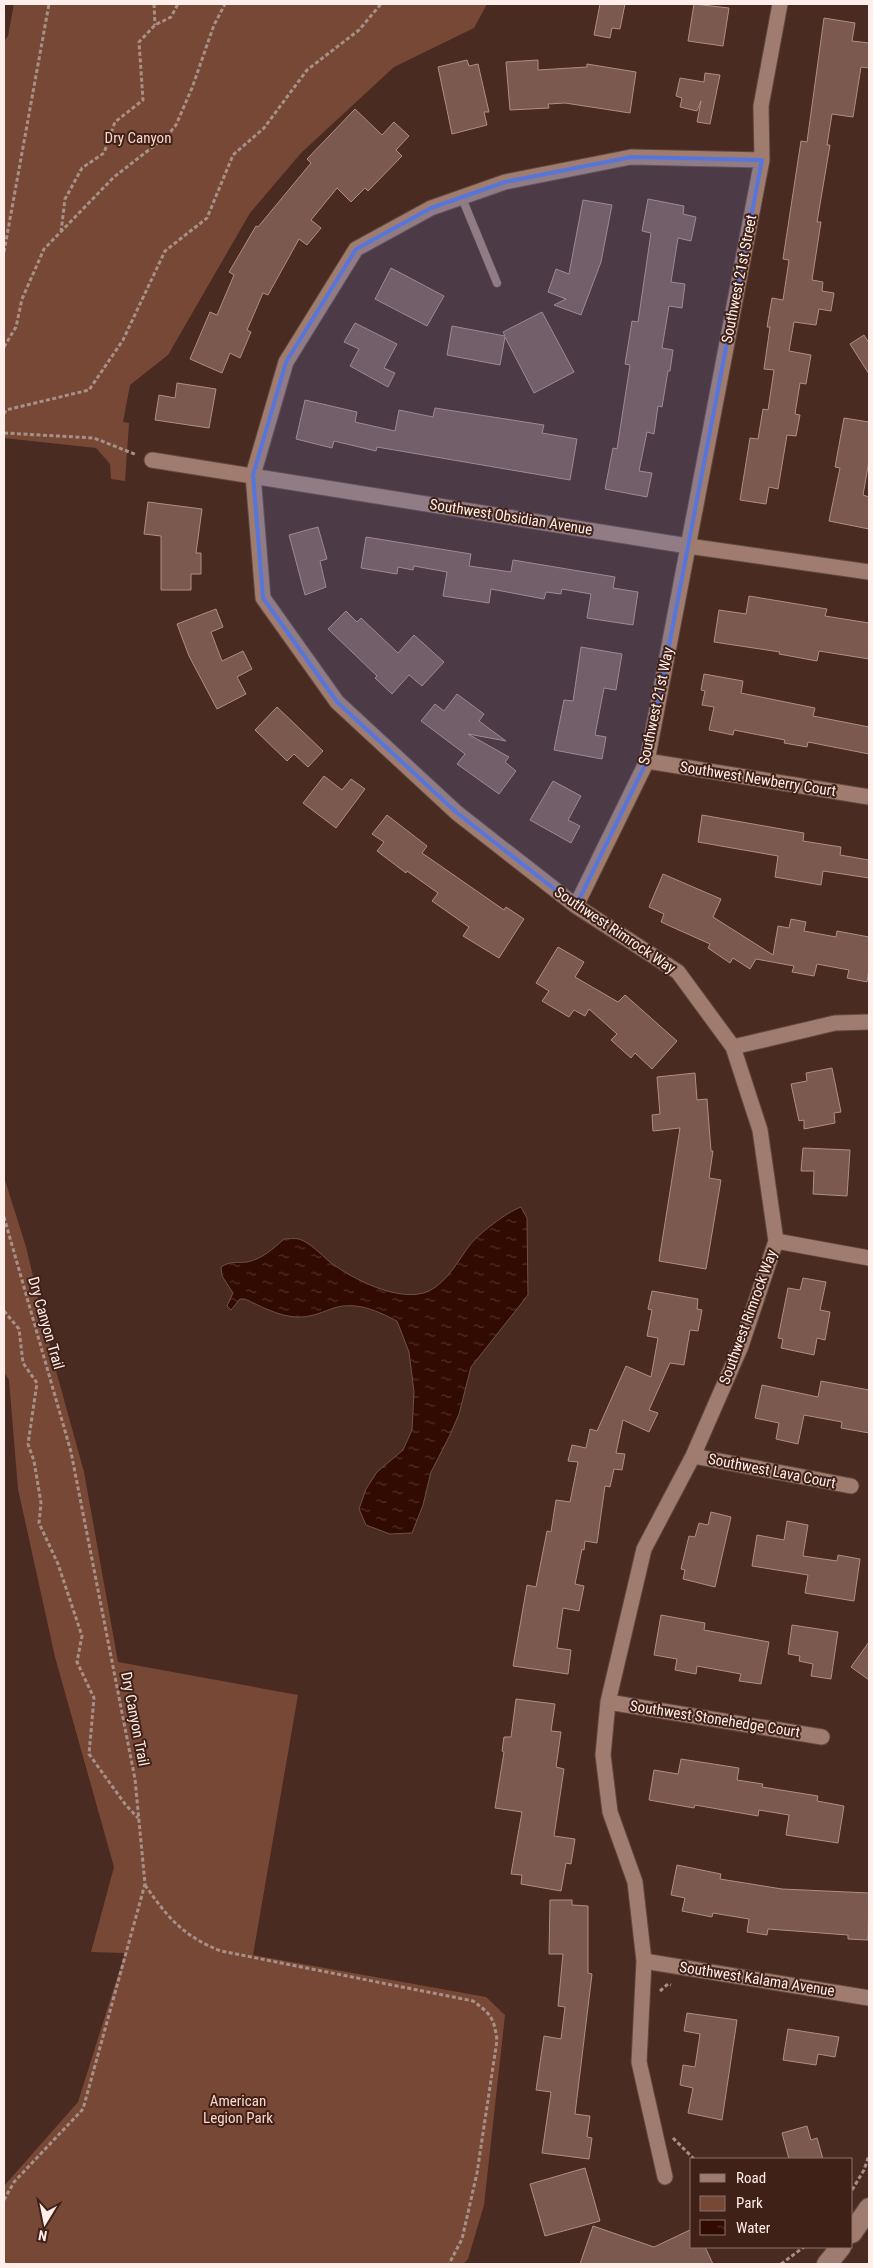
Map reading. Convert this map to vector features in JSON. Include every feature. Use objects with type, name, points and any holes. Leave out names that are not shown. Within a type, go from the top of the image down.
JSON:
[{"type":"street","name":"Southwest 21st Street","points":[[687,549],[762,160],[761,106],[780,4]]},
{"type":"street","name":"Southwest Rimrock Way","points":[[665,2177],[639,2062],[644,1961],[635,1882],[610,1812],[604,1755],[608,1702],[644,1549],[693,1456],[741,1346],[776,1241],[760,1130],[732,1047],[678,972],[576,906],[457,813],[336,702],[263,598],[253,475],[286,362],[356,249],[431,208],[505,182],[631,157],[762,160]]},
{"type":"street","name":"Southwest Obsidian Avenue","points":[[152,460],[253,475],[687,549],[869,572]]},
{"type":"street","name":"Southwest 21st Way","points":[[576,906],[647,761],[687,549]]},
{"type":"street","name":"Southwest Newberry Court","points":[[647,761],[869,797]]},
{"type":"street","points":[[732,1047],[835,1022],[869,1022]]},
{"type":"street","points":[[776,1241],[869,1258]]},
{"type":"street","name":"Southwest Lava Court","points":[[693,1456],[851,1486]]},
{"type":"street","name":"Southwest Stonehedge Court","points":[[608,1702],[822,1737]]},
{"type":"street","name":"Southwest Kalama Avenue","points":[[644,1961],[869,1998]]},
{"type":"street","points":[[853,2232],[869,2208]]},
{"type":"street","points":[[826,2264],[840,2248]]},
{"type":"lane","points":[[462,198],[497,283]]},
{"type":"path","points":[[4,252],[49,4]]},
{"type":"path","points":[[154,4],[155,25]]},
{"type":"path","points":[[61,232],[65,199],[82,168],[104,154],[115,122],[143,100],[139,42],[155,25],[172,17],[178,4]]},
{"type":"path","points":[[4,347],[16,327],[22,299],[44,249],[114,177],[168,135],[176,125],[192,88],[214,25],[225,4]]},
{"type":"path","points":[[4,414],[6,410],[89,390],[124,340],[165,251],[207,218],[233,155],[264,128],[307,70],[360,30],[381,4]]},
{"type":"path","points":[[4,433],[94,438],[152,460]]},
{"type":"path","name":"Dry Canyon Trail","points":[[4,1217],[71,1452],[135,1779],[145,1884],[83,2109],[14,2182],[4,2200]]},
{"type":"path","points":[[4,1311],[19,1329],[23,1363],[37,1382],[28,1444],[34,1461],[40,1503],[39,1523],[58,1564],[82,1636],[77,1662],[94,1698],[89,1754],[124,1804],[138,1818]]},
{"type":"path","points":[[145,1884],[160,1907],[180,1928],[201,1944],[221,1952],[473,2001],[489,2012],[495,2023],[497,2040],[478,2173],[462,2239],[450,2264]]},
{"type":"path","points":[[659,1999],[660,1990],[668,1984],[678,1986]]},
{"type":"path","points":[[670,2136],[693,2158]]},
{"type":"path","points":[[853,2188],[864,2170],[869,2155]]},
{"type":"path","points":[[781,2264],[803,2248]]},
{"type":"highlighted area","points":[[631,157],[762,160],[647,761],[576,906],[457,813],[337,702],[263,598],[253,475],[286,362],[356,249],[431,208],[505,182]]},
{"type":"green space","name":"Dry Canyon","points":[[14,4],[487,4],[474,28],[394,67],[301,153],[250,213],[168,355],[130,385],[123,422],[129,423],[125,481],[111,479],[110,464],[96,448],[4,438],[4,41],[8,36]]},
{"type":"green space","name":"American Legion Park","points":[[4,1177],[26,1247],[55,1367],[84,1472],[118,1662],[298,1695],[253,1955],[486,1997],[505,2015],[484,2205],[468,2259],[463,2264],[4,2264],[4,2186],[78,2102],[125,1953],[91,1952],[114,1867],[55,1657],[18,1489],[9,1380],[4,1372]]},
{"type":"water","points":[[521,1207],[527,1218],[528,1295],[471,1367],[459,1414],[431,1472],[423,1505],[412,1533],[390,1534],[366,1525],[359,1509],[366,1489],[377,1472],[403,1450],[412,1430],[414,1392],[409,1352],[397,1321],[359,1306],[342,1306],[311,1316],[296,1317],[276,1313],[245,1299],[240,1299],[231,1310],[227,1306],[233,1293],[222,1276],[221,1267],[230,1263],[258,1259],[284,1239],[297,1239],[311,1246],[339,1269],[377,1288],[391,1292],[418,1294],[429,1291],[441,1282],[479,1236],[501,1218]]},
{"type":"building","points":[[600,4],[625,4],[620,29],[612,28],[610,38],[594,35]]},
{"type":"building","points":[[694,4],[729,8],[723,46],[688,41]]},
{"type":"building","points":[[824,18],[855,23],[852,41],[869,43],[869,68],[861,67],[853,117],[832,114],[827,145],[830,145],[817,222],[821,222],[812,280],[823,282],[822,291],[834,293],[831,311],[819,309],[816,325],[794,322],[789,351],[811,355],[806,384],[800,383],[795,414],[800,415],[796,436],[787,435],[778,489],[769,487],[766,504],[740,500],[750,438],[758,439],[763,409],[768,410],[774,370],[764,369],[770,327],[767,327],[772,298],[783,300],[789,260],[783,259],[801,141],[807,142]]},
{"type":"building","points":[[467,60],[469,66],[478,64],[489,112],[484,112],[487,125],[452,134],[438,67]]},
{"type":"building","points":[[538,60],[538,70],[587,67],[587,64],[636,72],[630,113],[565,103],[548,104],[549,108],[510,110],[506,62]]},
{"type":"building","points":[[705,73],[720,75],[710,124],[697,122],[701,101],[697,111],[680,107],[682,98],[676,96],[680,78],[704,82]]},
{"type":"building","points":[[355,109],[382,135],[394,122],[409,136],[396,150],[402,156],[368,191],[365,188],[351,202],[337,188],[311,220],[321,228],[307,245],[299,239],[268,295],[263,293],[247,330],[251,332],[240,358],[230,353],[222,373],[190,359],[210,312],[217,315],[234,275],[229,272],[256,226],[258,227],[311,163],[307,159]]},
{"type":"building","points":[[648,199],[684,206],[683,214],[696,217],[691,241],[678,238],[671,282],[685,284],[682,308],[669,306],[662,348],[673,350],[670,371],[668,371],[662,407],[658,406],[654,434],[647,432],[639,471],[652,473],[647,497],[605,489],[613,448],[617,449],[630,365],[625,364],[632,321],[638,322],[651,233],[642,231]]},
{"type":"building","points":[[583,200],[612,205],[601,262],[581,315],[554,305],[566,299],[548,292],[556,269],[569,274]]},
{"type":"building","points":[[391,268],[444,296],[427,326],[375,299]]},
{"type":"building","points":[[542,312],[574,372],[534,393],[505,337],[500,365],[447,355],[452,326],[505,336],[503,332]]},
{"type":"building","points":[[355,323],[397,344],[384,368],[395,373],[388,387],[350,366],[359,349],[344,342]]},
{"type":"building","points":[[864,335],[869,343],[869,374],[850,344]]},
{"type":"building","points":[[177,383],[216,389],[209,428],[155,420],[159,395],[175,398]]},
{"type":"building","points":[[305,400],[357,412],[355,422],[395,431],[399,410],[433,417],[435,408],[544,425],[542,433],[577,439],[570,480],[377,447],[376,451],[334,441],[332,448],[296,439]]},
{"type":"building","points":[[844,418],[869,422],[869,461],[863,495],[869,497],[869,529],[829,521],[840,468],[835,467]]},
{"type":"building","points":[[148,502],[202,509],[196,553],[201,553],[201,574],[191,574],[191,590],[161,590],[161,536],[144,534]]},
{"type":"building","points":[[318,527],[327,559],[320,561],[326,587],[305,595],[289,535]]},
{"type":"building","points":[[366,537],[471,554],[469,566],[511,572],[513,560],[615,577],[613,588],[638,592],[633,625],[587,618],[591,594],[562,589],[561,594],[546,592],[544,599],[491,589],[489,603],[443,596],[447,572],[414,566],[413,570],[398,567],[397,574],[361,568]]},
{"type":"building","points":[[749,596],[827,609],[825,616],[869,623],[869,659],[819,651],[817,661],[779,654],[780,652],[714,642],[719,610],[746,614]]},
{"type":"building","points":[[216,609],[223,627],[211,632],[222,661],[243,651],[252,669],[237,677],[246,694],[217,709],[189,656],[177,624]]},
{"type":"building","points":[[346,611],[357,622],[361,618],[398,653],[414,635],[444,662],[422,686],[409,675],[392,694],[375,678],[377,676],[328,629]]},
{"type":"building","points":[[581,647],[622,654],[616,690],[604,688],[595,735],[606,737],[602,759],[554,750],[564,700],[573,701]]},
{"type":"building","points":[[704,674],[743,681],[741,693],[815,708],[813,716],[869,727],[869,754],[808,742],[807,747],[784,743],[785,740],[734,730],[733,735],[709,730],[714,707],[702,705],[705,691],[701,690]]},
{"type":"building","points":[[457,694],[484,714],[479,721],[506,741],[468,734],[509,757],[505,762],[516,771],[499,794],[457,764],[465,754],[421,721],[435,704],[444,711]]},
{"type":"building","points":[[277,707],[323,751],[308,767],[294,754],[287,761],[255,730]]},
{"type":"building","points":[[324,776],[342,790],[351,779],[365,789],[336,828],[303,803]]},
{"type":"building","points":[[553,781],[581,796],[568,820],[580,826],[571,843],[530,820]]},
{"type":"building","points":[[387,815],[427,846],[422,853],[504,910],[506,907],[524,919],[499,958],[463,936],[469,927],[432,901],[438,893],[407,871],[406,873],[377,851],[384,842],[372,834]]},
{"type":"building","points":[[702,815],[804,833],[803,841],[841,847],[840,855],[869,860],[869,878],[823,871],[821,885],[775,877],[778,856],[698,842]]},
{"type":"building","points":[[663,874],[721,899],[713,917],[773,955],[778,926],[789,928],[791,919],[806,922],[804,931],[836,937],[837,931],[869,937],[867,982],[847,978],[849,970],[817,964],[814,976],[792,972],[794,966],[756,959],[750,969],[733,958],[730,963],[708,948],[710,944],[661,922],[664,914],[649,907]]},
{"type":"building","points":[[558,947],[584,962],[575,977],[618,1002],[625,995],[677,1041],[652,1069],[635,1053],[631,1058],[611,1040],[617,1034],[589,1009],[585,1016],[574,1010],[569,1017],[542,1001],[549,991],[536,983]]},
{"type":"building","points":[[832,1068],[841,1112],[834,1113],[835,1123],[804,1129],[804,1120],[799,1121],[791,1084],[807,1081],[806,1073]]},
{"type":"building","points":[[695,1073],[697,1100],[707,1099],[711,1151],[713,1151],[709,1178],[721,1180],[706,1269],[659,1261],[680,1128],[653,1131],[652,1115],[660,1114],[657,1077]]},
{"type":"building","points":[[803,1148],[850,1150],[847,1196],[813,1194],[814,1171],[801,1171]]},
{"type":"building","points":[[803,1278],[826,1282],[820,1310],[830,1312],[825,1340],[817,1338],[814,1355],[781,1348],[783,1339],[778,1338],[788,1288],[800,1290]]},
{"type":"building","points":[[652,1291],[698,1299],[697,1309],[702,1310],[698,1331],[690,1330],[684,1365],[670,1363],[649,1410],[658,1413],[649,1432],[623,1420],[616,1453],[625,1454],[622,1470],[614,1469],[610,1487],[605,1486],[597,1543],[585,1541],[584,1550],[582,1549],[575,1584],[584,1586],[579,1611],[563,1608],[557,1648],[571,1650],[568,1674],[513,1666],[527,1585],[536,1587],[547,1531],[551,1532],[556,1500],[570,1502],[578,1462],[568,1461],[572,1445],[586,1448],[590,1429],[597,1431],[626,1366],[651,1377],[658,1338],[647,1336],[652,1310],[648,1309]]},
{"type":"building","points":[[821,1381],[869,1390],[869,1433],[841,1428],[842,1422],[804,1415],[798,1444],[776,1439],[779,1423],[755,1418],[762,1385],[818,1397]]},
{"type":"building","points":[[711,1512],[731,1517],[715,1587],[683,1579],[685,1570],[681,1569],[689,1536],[695,1537],[699,1523],[708,1525]]},
{"type":"building","points":[[787,1521],[808,1525],[803,1556],[837,1561],[838,1555],[860,1559],[854,1601],[805,1593],[808,1575],[752,1566],[757,1535],[784,1540]]},
{"type":"building","points":[[661,1615],[705,1623],[704,1630],[769,1642],[761,1684],[739,1681],[741,1674],[697,1666],[696,1674],[675,1670],[677,1659],[654,1655]]},
{"type":"building","points":[[792,1625],[838,1632],[831,1679],[811,1676],[813,1664],[799,1661],[800,1656],[788,1654]]},
{"type":"building","points":[[869,1642],[869,1680],[851,1667]]},
{"type":"building","points":[[516,1699],[555,1704],[551,1731],[561,1732],[556,1767],[564,1769],[554,1836],[575,1839],[571,1864],[566,1863],[561,1891],[521,1884],[522,1875],[511,1874],[522,1812],[495,1808],[504,1752],[502,1751],[504,1737],[511,1737]]},
{"type":"building","points":[[681,1759],[739,1768],[737,1780],[763,1784],[762,1787],[818,1796],[817,1801],[844,1806],[838,1843],[786,1835],[789,1815],[759,1810],[758,1816],[695,1805],[694,1808],[649,1800],[654,1770],[678,1774]]},
{"type":"building","points":[[677,1865],[721,1874],[720,1879],[782,1889],[869,1893],[868,1940],[848,1939],[848,1935],[768,1929],[767,1935],[747,1932],[749,1919],[713,1913],[712,1917],[682,1911],[685,1898],[671,1895]]},
{"type":"building","points":[[550,1900],[572,1900],[572,1905],[588,1906],[588,1973],[592,1974],[575,2114],[590,2116],[587,2137],[592,2138],[589,2159],[542,2153],[551,2092],[536,2090],[544,2036],[561,2039],[565,2007],[558,2006],[563,1954],[549,1954]]},
{"type":"building","points":[[687,2013],[737,2020],[722,2120],[688,2113],[693,2088],[680,2085],[683,2065],[695,2067],[700,2034],[684,2031]]},
{"type":"building","points":[[788,2029],[839,2037],[835,2057],[818,2054],[816,2065],[783,2060]]},
{"type":"building","points":[[807,2126],[811,2140],[817,2138],[823,2158],[789,2158],[782,2133]]},
{"type":"building","points":[[585,2168],[600,2221],[545,2236],[530,2184]]},
{"type":"building","points":[[593,2226],[654,2247],[690,2230],[690,2248],[705,2248],[713,2264],[580,2264]]}]
